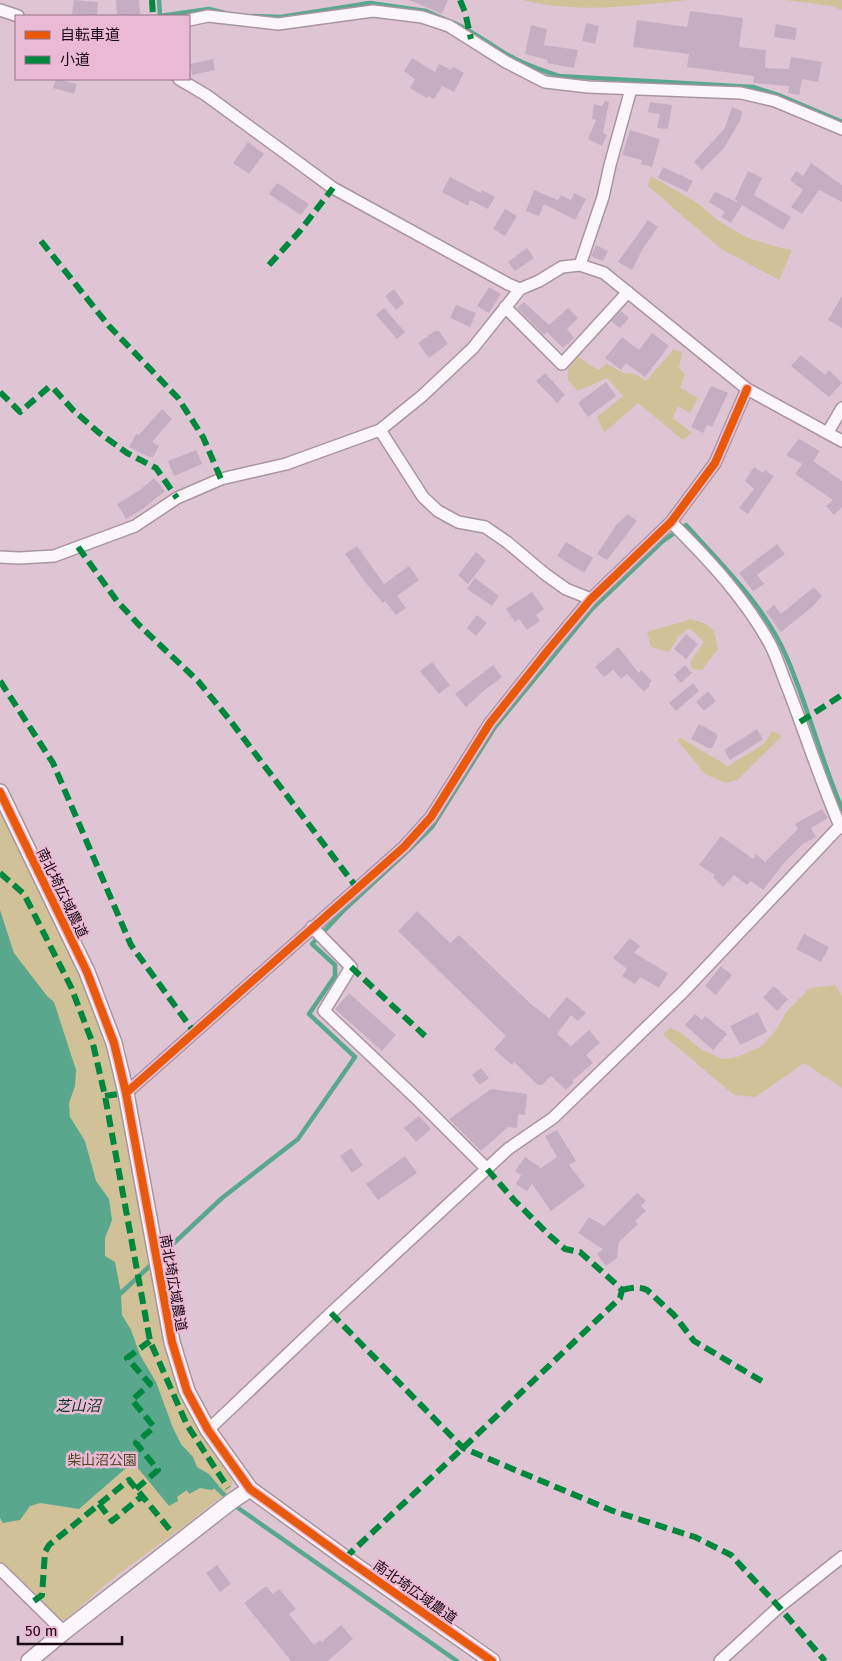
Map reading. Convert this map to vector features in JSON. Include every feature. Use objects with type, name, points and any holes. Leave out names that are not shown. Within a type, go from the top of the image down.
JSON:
[{"type":"street","points":[[0,10],[15,15]]},
{"type":"street","points":[[190,20],[208,16],[278,24],[373,11],[422,17],[449,26],[506,62],[545,82],[588,87],[741,93],[775,101],[842,129]]},
{"type":"street","points":[[181,80],[206,95],[333,188],[520,289]]},
{"type":"street","points":[[580,265],[603,197],[631,89]]},
{"type":"street","points":[[0,557],[54,556],[135,526],[177,498],[220,479],[286,464],[380,430],[422,396],[473,348],[520,289],[562,267],[580,265],[604,273],[747,389],[842,441]]},
{"type":"street","points":[[505,308],[562,364],[628,292]]},
{"type":"street","points":[[126,1093],[404,847],[430,817],[490,723],[590,599],[671,522],[715,463],[747,389]]},
{"type":"street","points":[[828,432],[842,408]]},
{"type":"street","points":[[380,430],[423,497],[438,511],[458,522],[485,527],[507,542],[545,574],[566,588],[590,599]]},
{"type":"street","points":[[208,1430],[330,1312],[508,1149],[560,1112],[684,991],[841,827],[822,786],[793,703],[770,645],[744,602],[707,558],[671,522]]},
{"type":"street","name":"南北埼広域農道","points":[[0,792],[87,972],[114,1043],[126,1093],[172,1342],[188,1391],[208,1430],[250,1489],[492,1661]]},
{"type":"street","points":[[312,928],[351,967],[324,1011],[419,1100],[487,1169]]},
{"type":"street","points":[[29,1661],[232,1501],[250,1489]]},
{"type":"street","points":[[720,1661],[778,1606],[842,1557]]},
{"type":"street","points":[[0,1568],[64,1632]]},
{"type":"green space","points":[[523,0],[688,0],[585,8],[564,7]]},
{"type":"green space","points":[[786,0],[842,0],[842,10],[831,6]]},
{"type":"green space","points":[[651,176],[699,204],[717,220],[748,238],[792,250],[779,280],[721,249],[648,186]]},
{"type":"green space","points":[[673,350],[682,352],[679,368],[685,375],[680,388],[698,398],[690,413],[678,406],[673,418],[692,433],[683,440],[638,403],[604,433],[597,417],[623,396],[607,378],[578,391],[568,380],[568,369],[578,357],[598,370],[607,364],[624,373],[635,374],[646,381]]},
{"type":"green space","points":[[691,619],[704,623],[711,628],[717,641],[718,649],[702,670],[692,669],[690,662],[704,642],[689,628],[679,636],[669,652],[651,647],[647,632]]},
{"type":"green space","points":[[772,731],[782,736],[737,780],[725,783],[705,774],[677,740],[681,738],[728,766],[764,744]]},
{"type":"green space","name":"芝山沼","points":[[0,809],[78,969],[107,1043],[139,1202],[160,1321],[169,1359],[181,1393],[233,1477],[231,1489],[116,1576],[65,1620],[57,1619],[0,1562]]},
{"type":"green space","points":[[835,985],[842,996],[842,1088],[804,1063],[756,1097],[734,1095],[663,1035],[670,1028],[680,1032],[702,1050],[723,1059],[737,1057],[762,1046],[776,1030],[787,1011],[810,988]]},
{"type":"water","name":"芝山沼","points":[[0,910],[14,953],[47,996],[54,1002],[76,1070],[75,1086],[69,1103],[70,1117],[85,1141],[96,1181],[109,1199],[112,1220],[105,1238],[105,1256],[115,1262],[121,1293],[122,1315],[131,1330],[140,1355],[156,1382],[181,1444],[193,1457],[197,1467],[209,1474],[219,1486],[212,1490],[200,1488],[189,1494],[187,1490],[177,1497],[178,1501],[169,1506],[133,1462],[79,1509],[40,1503],[30,1506],[20,1520],[3,1523],[0,1518]]},
{"type":"building","points":[[74,0],[98,2],[97,15],[72,14]]},
{"type":"building","points":[[116,0],[139,0],[140,14],[117,15]]},
{"type":"building","points":[[409,0],[448,0],[442,14]]},
{"type":"building","points":[[690,11],[743,18],[739,47],[766,50],[765,68],[789,69],[791,57],[822,62],[818,82],[802,79],[799,95],[788,93],[789,86],[753,83],[754,76],[687,67],[689,54],[633,47],[637,20],[687,27]]},
{"type":"building","points":[[586,23],[599,26],[595,44],[582,41]]},
{"type":"building","points":[[776,24],[797,28],[795,40],[774,37]]},
{"type":"building","points":[[531,25],[547,29],[544,45],[578,50],[574,68],[547,63],[548,60],[525,54]]},
{"type":"building","points":[[412,58],[435,72],[439,64],[451,70],[453,67],[464,73],[454,92],[442,86],[434,99],[428,96],[427,98],[410,88],[415,79],[404,71]]},
{"type":"building","points":[[213,59],[215,70],[192,75],[190,64]]},
{"type":"building","points":[[56,80],[77,84],[74,94],[53,88]]},
{"type":"building","points":[[605,101],[609,102],[603,133],[607,135],[602,146],[588,139],[596,120],[592,119],[594,104],[602,106]]},
{"type":"building","points":[[650,102],[672,105],[668,129],[657,128],[660,114],[648,112]]},
{"type":"building","points":[[732,107],[742,111],[741,119],[724,148],[702,170],[694,162],[725,128]]},
{"type":"building","points":[[630,130],[660,139],[652,167],[641,164],[642,160],[622,155]]},
{"type":"building","points":[[248,142],[264,154],[249,174],[233,163]]},
{"type":"building","points":[[811,163],[842,185],[842,202],[819,190],[802,214],[791,207],[803,190],[790,180],[796,171],[803,176]]},
{"type":"building","points":[[663,167],[693,181],[687,192],[658,178]]},
{"type":"building","points":[[748,171],[762,178],[754,195],[791,217],[783,230],[742,205],[731,223],[721,217],[725,212],[709,202],[715,192],[739,203],[735,199]]},
{"type":"building","points":[[450,177],[481,193],[482,190],[495,197],[488,209],[470,200],[468,206],[442,192]]},
{"type":"building","points":[[277,183],[309,204],[301,215],[269,194]]},
{"type":"building","points":[[534,190],[558,200],[561,195],[571,200],[574,193],[586,199],[575,220],[544,204],[539,216],[526,211]]},
{"type":"building","points":[[505,209],[517,216],[505,236],[493,229]]},
{"type":"building","points":[[648,220],[658,227],[642,250],[632,270],[618,262]]},
{"type":"building","points":[[596,245],[608,251],[603,261],[591,256]]},
{"type":"building","points":[[527,248],[534,258],[515,271],[508,262]]},
{"type":"building","points":[[489,287],[501,294],[489,313],[477,306]]},
{"type":"building","points":[[394,289],[404,303],[396,310],[385,296]]},
{"type":"building","points":[[842,296],[842,328],[828,320]]},
{"type":"building","points":[[524,302],[549,325],[568,308],[578,318],[567,329],[574,338],[563,348],[547,332],[544,335],[517,308]]},
{"type":"building","points":[[456,305],[476,313],[470,327],[450,318]]},
{"type":"building","points":[[384,308],[405,332],[397,339],[376,315]]},
{"type":"building","points":[[621,311],[629,318],[620,328],[611,321]]},
{"type":"building","points":[[435,331],[439,331],[448,344],[429,358],[418,343]]},
{"type":"building","points":[[652,333],[669,346],[645,377],[626,363],[621,370],[605,358],[622,337],[639,350]]},
{"type":"building","points":[[801,355],[825,375],[829,370],[842,383],[829,397],[791,366]]},
{"type":"building","points":[[545,373],[565,395],[557,403],[536,381]]},
{"type":"building","points":[[606,382],[616,396],[588,417],[578,403]]},
{"type":"building","points":[[711,386],[728,393],[712,427],[707,425],[703,433],[691,427]]},
{"type":"building","points":[[162,409],[172,419],[152,442],[159,446],[153,457],[149,457],[129,447],[136,434],[139,435]]},
{"type":"building","points":[[799,439],[820,451],[813,461],[842,481],[842,507],[834,515],[826,506],[833,500],[795,474],[802,464],[786,455]]},
{"type":"building","points":[[196,450],[202,464],[174,476],[168,461]]},
{"type":"building","points":[[754,467],[763,473],[765,470],[774,476],[748,514],[739,508],[754,489],[745,481]]},
{"type":"building","points":[[154,478],[165,491],[144,508],[126,519],[117,504],[140,490]]},
{"type":"building","points":[[628,514],[637,521],[607,560],[597,554],[617,524]]},
{"type":"building","points":[[566,542],[593,558],[584,573],[557,556]]},
{"type":"building","points":[[777,544],[785,554],[757,575],[764,584],[753,591],[739,573]]},
{"type":"building","points":[[357,546],[384,584],[409,566],[419,580],[397,596],[406,608],[396,615],[385,601],[383,603],[365,582],[345,554]]},
{"type":"building","points":[[476,552],[486,561],[468,584],[458,575]]},
{"type":"building","points":[[475,578],[499,596],[492,606],[467,589]]},
{"type":"building","points":[[814,587],[822,596],[812,607],[781,632],[766,612],[774,605],[781,614]]},
{"type":"building","points":[[532,592],[544,609],[536,615],[540,621],[527,630],[519,619],[515,622],[506,609]]},
{"type":"building","points":[[477,615],[487,623],[476,636],[467,628]]},
{"type":"building","points":[[686,634],[698,644],[686,659],[674,649]]},
{"type":"building","points":[[618,647],[639,673],[641,670],[652,681],[644,692],[627,674],[621,679],[613,670],[604,677],[595,667]]},
{"type":"building","points":[[432,662],[450,685],[439,694],[420,671]]},
{"type":"building","points":[[493,665],[502,677],[466,707],[455,694]]},
{"type":"building","points":[[685,665],[692,673],[681,683],[674,675]]},
{"type":"building","points":[[693,683],[699,691],[676,711],[669,703]]},
{"type":"building","points":[[708,691],[716,701],[704,711],[696,702]]},
{"type":"building","points":[[699,724],[717,734],[712,748],[708,748],[691,739]]},
{"type":"building","points":[[757,729],[763,739],[730,760],[724,750]]},
{"type":"building","points":[[822,809],[828,818],[811,828],[816,837],[803,844],[784,863],[763,890],[751,881],[747,885],[734,875],[723,887],[713,877],[715,875],[699,865],[721,836],[753,859],[756,854],[765,862],[798,829],[795,824]]},
{"type":"building","points":[[417,911],[450,943],[459,935],[531,1004],[549,1018],[567,997],[586,1013],[578,1021],[571,1015],[557,1034],[571,1046],[589,1030],[600,1043],[586,1055],[593,1063],[572,1081],[574,1082],[566,1090],[551,1076],[542,1085],[538,1085],[514,1062],[512,1065],[494,1049],[506,1036],[398,931]]},
{"type":"building","points":[[804,934],[829,947],[821,962],[796,949]]},
{"type":"building","points":[[630,938],[640,946],[634,953],[668,973],[659,988],[640,977],[635,984],[622,976],[627,969],[613,958]]},
{"type":"building","points":[[721,966],[732,975],[716,995],[705,986]]},
{"type":"building","points":[[774,986],[788,999],[777,1011],[763,997]]},
{"type":"building","points":[[349,993],[396,1035],[382,1051],[335,1009]]},
{"type":"building","points":[[758,1012],[767,1032],[740,1045],[730,1026]]},
{"type":"building","points":[[695,1014],[702,1020],[705,1016],[727,1034],[713,1050],[685,1025]]},
{"type":"building","points":[[481,1068],[489,1078],[480,1085],[472,1075]]},
{"type":"building","points":[[491,1089],[527,1094],[525,1115],[518,1114],[517,1128],[508,1127],[481,1151],[449,1119]]},
{"type":"building","points":[[419,1116],[431,1129],[416,1142],[404,1128]]},
{"type":"building","points":[[557,1130],[576,1161],[569,1165],[585,1186],[551,1211],[532,1184],[527,1191],[516,1184],[521,1175],[515,1171],[525,1157],[541,1168],[557,1157],[545,1136]]},
{"type":"building","points":[[351,1148],[363,1165],[352,1173],[340,1156]]},
{"type":"building","points":[[405,1156],[417,1173],[378,1200],[366,1184]]},
{"type":"building","points":[[637,1193],[646,1201],[641,1206],[646,1211],[635,1221],[638,1224],[619,1242],[617,1258],[606,1266],[597,1254],[603,1249],[578,1233],[589,1217],[604,1226]]},
{"type":"building","points":[[217,1565],[231,1584],[220,1592],[206,1573]]},
{"type":"building","points":[[266,1586],[273,1594],[279,1589],[296,1609],[289,1614],[314,1645],[320,1640],[322,1642],[341,1625],[353,1639],[328,1661],[291,1661],[244,1603]]},
{"type":"waterway","points":[[159,0],[160,15]]},
{"type":"waterway","points":[[253,16],[281,17],[370,3],[426,11],[444,19]]},
{"type":"waterway","points":[[167,15],[209,9],[225,13]]},
{"type":"waterway","points":[[452,22],[519,61],[559,76],[753,87],[781,96],[842,122]]},
{"type":"waterway","points":[[159,1257],[222,1198],[298,1139],[355,1057],[309,1014],[335,976],[335,965],[312,944],[345,909],[432,827],[495,727],[591,610],[663,541],[686,525],[742,587],[778,639],[795,677],[842,809]]},
{"type":"waterway","points":[[121,1293],[154,1262]]},
{"type":"waterway","points":[[217,1488],[238,1508],[457,1661]]},
{"type":"marked path","points":[[152,0],[153,15]]},
{"type":"marked path","points":[[460,0],[465,12],[471,39]]},
{"type":"marked path","points":[[269,265],[299,232],[333,188]]},
{"type":"marked path","points":[[41,241],[109,326],[178,398],[203,437],[221,479]]},
{"type":"marked path","points":[[0,392],[20,412],[49,387],[54,389],[73,410],[98,432],[127,453],[156,468],[177,498]]},
{"type":"marked path","points":[[78,547],[117,601],[140,626],[198,681],[357,888]]},
{"type":"marked path","points":[[0,681],[53,763],[131,945],[194,1032]]},
{"type":"marked path","points":[[800,722],[842,695]]},
{"type":"marked path","points":[[0,873],[24,894],[71,987],[93,1044],[105,1096],[150,1341],[187,1425],[228,1488]]},
{"type":"marked path","points":[[351,967],[425,1036]]},
{"type":"marked path","points":[[105,1096],[126,1093]]},
{"type":"marked path","points":[[345,1558],[620,1298],[622,1290],[617,1285],[580,1252],[565,1249],[548,1234],[514,1200],[487,1169]]},
{"type":"marked path","points":[[622,1290],[632,1288],[647,1290],[674,1315],[694,1341],[765,1383]]},
{"type":"marked path","points":[[331,1313],[463,1448],[613,1511],[695,1537],[731,1555],[825,1661]]},
{"type":"marked path","points":[[136,1489],[158,1470],[136,1443],[154,1427],[132,1400],[150,1384],[127,1358],[150,1341]]},
{"type":"marked path","points":[[34,1601],[42,1595],[45,1552],[49,1545],[129,1480],[170,1530]]},
{"type":"marked path","points":[[99,1504],[112,1521],[142,1496]]},
{"type":"cycle path","points":[[126,1093],[404,847],[431,817],[490,723],[549,649],[591,599],[671,522],[715,463],[747,389]]},
{"type":"cycle path","points":[[0,792],[87,972],[114,1043],[126,1093],[172,1342],[187,1391],[208,1430],[250,1489],[492,1661]]},
{"type":"park label","name":"柴山沼公園","points":[[102,1460]]}]
